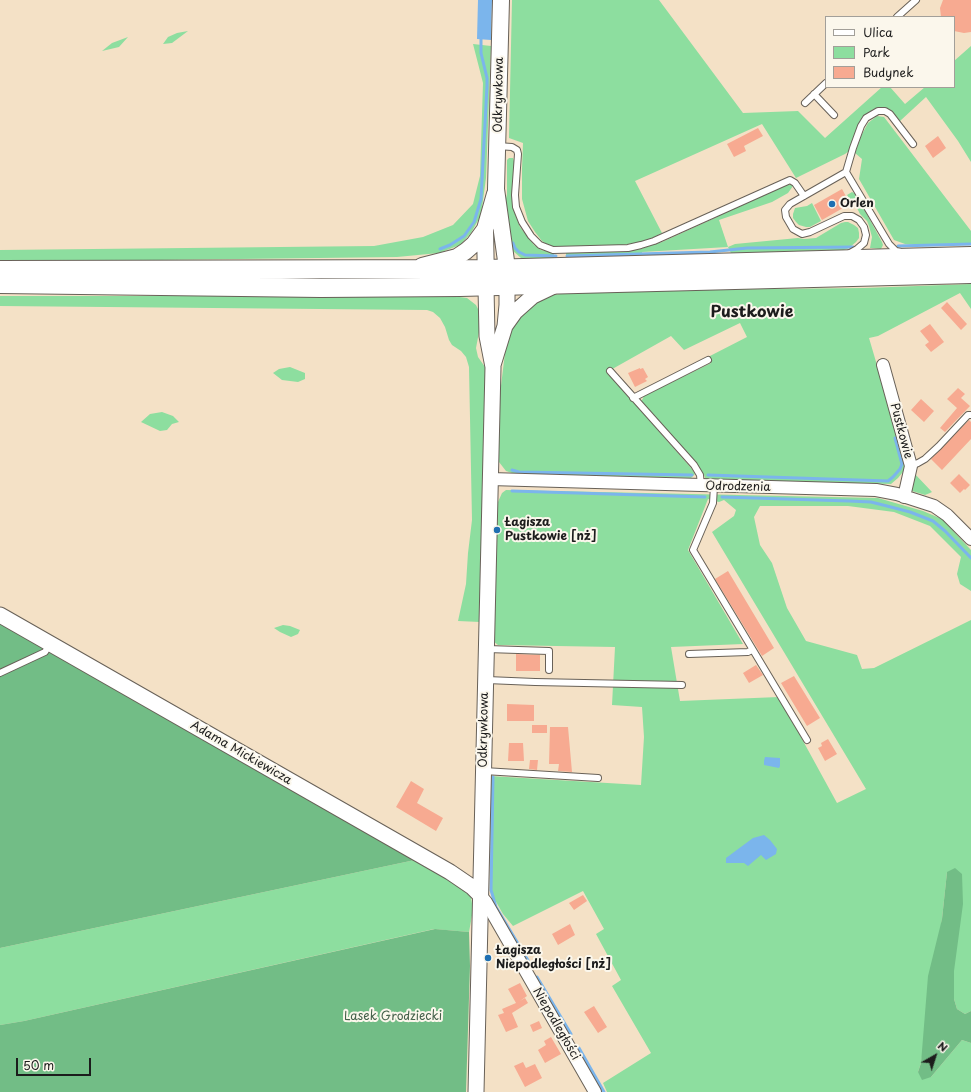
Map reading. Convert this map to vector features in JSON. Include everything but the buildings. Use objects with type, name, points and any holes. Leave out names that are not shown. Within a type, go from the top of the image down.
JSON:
[{"type":"main road","name":"Odkrywkowa","points":[[501,0],[496,189],[507,268],[507,286]]},
{"type":"main road","name":"Odkrywkowa","points":[[410,269],[457,257],[474,244],[484,229],[496,189]]},
{"type":"main road","name":"Odkrywkowa","points":[[484,229],[486,287]]},
{"type":"main road","points":[[0,270],[486,269],[971,256]]},
{"type":"main road","points":[[0,284],[321,288],[486,287],[971,274]]},
{"type":"street","name":"Odkrywkowa","points":[[505,326],[515,312],[533,296],[556,285]]},
{"type":"street","name":"Odkrywkowa","points":[[493,367],[505,326],[507,286]]},
{"type":"street","name":"Odkrywkowa","points":[[476,1092],[493,367],[487,336],[486,287]]},
{"type":"street","name":"Pustkowie","points":[[883,365],[911,466],[904,497]]},
{"type":"street","name":"Odrodzenia","points":[[490,479],[876,490],[934,506],[947,515],[971,539]]},
{"type":"street","name":"Adama Mickiewicza","points":[[0,615],[450,872],[472,887],[480,895]]},
{"type":"street","name":"Niepodległości","points":[[480,895],[486,902],[595,1092]]},
{"type":"lane","points":[[898,16],[916,0]]},
{"type":"lane","points":[[805,102],[825,84]]},
{"type":"lane","points":[[814,94],[834,115]]},
{"type":"lane","points":[[913,144],[890,114],[885,111],[878,111],[866,118],[861,126],[852,148],[846,172],[889,244],[896,250],[919,258]]},
{"type":"lane","points":[[497,146],[512,147],[517,150],[515,195],[516,207],[530,236],[540,245],[553,250],[628,248],[641,245],[654,241],[790,180],[795,183],[804,196]]},
{"type":"lane","points":[[836,260],[864,243],[866,235],[864,226],[859,220],[852,216],[844,216],[810,232],[802,234],[793,229],[786,217],[785,210],[790,204],[846,172]]},
{"type":"lane","points":[[633,398],[708,360]]},
{"type":"lane","points":[[610,372],[694,465],[700,475],[701,486]]},
{"type":"lane","points":[[911,466],[925,459],[968,415],[971,415]]},
{"type":"lane","points":[[714,486],[713,503],[693,550],[807,740]]},
{"type":"lane","points":[[0,673],[44,652],[50,644]]},
{"type":"lane","points":[[486,649],[550,651],[549,670]]},
{"type":"lane","points":[[688,654],[748,652],[752,650]]},
{"type":"lane","points":[[485,680],[682,685]]},
{"type":"lane","points":[[483,771],[598,778]]},
{"type":"green space","points":[[512,0],[659,0],[743,113],[798,111],[825,138],[881,88],[891,88],[905,104],[924,88],[955,88],[955,60],[971,46],[971,162],[958,141],[926,97],[900,121],[891,110],[881,107],[872,110],[860,121],[849,151],[796,178],[762,124],[635,181],[662,233],[647,241],[616,246],[551,247],[542,241],[528,221],[522,199],[523,143],[509,138]]},
{"type":"green space","points":[[188,31],[172,43],[163,44],[168,37],[177,33]]},
{"type":"green space","points":[[128,37],[119,47],[102,51],[112,43]]},
{"type":"green space","points":[[473,44],[491,46],[486,178],[481,215],[471,233],[460,245],[439,253],[397,257],[0,262],[0,250],[374,246],[423,237],[453,225],[473,204],[480,176],[483,83]]},
{"type":"green space","points":[[877,116],[884,117],[971,231],[971,243],[917,245],[905,244],[894,240],[859,179],[862,159],[855,153],[861,136],[868,123]]},
{"type":"green space","points":[[509,158],[513,158],[515,166],[513,180],[515,214],[520,227],[534,245],[541,250],[554,253],[554,261],[528,261],[521,258],[513,251],[505,203],[507,194],[507,160]]},
{"type":"green space","points":[[786,185],[793,186],[788,193],[772,202],[719,220],[728,247],[642,252],[643,257],[566,260],[566,252],[615,252],[640,249],[662,242],[717,217],[717,215]]},
{"type":"green space","points":[[852,192],[856,194],[882,242],[883,245],[881,249],[870,248],[872,237],[869,226],[867,221],[860,214],[854,202],[852,203],[847,195]]},
{"type":"green space","points":[[812,203],[821,221],[810,227],[799,225],[793,218],[795,208],[807,206]]},
{"type":"green space","points":[[845,222],[848,222],[858,228],[859,233],[859,238],[856,242],[844,250],[731,253],[728,247],[735,244],[798,238],[816,238]]},
{"type":"green space","points":[[971,284],[971,309],[960,293],[878,336],[869,338],[907,467],[891,484],[706,480],[704,475],[641,402],[644,396],[711,363],[708,357],[747,337],[740,323],[684,350],[671,336],[607,372],[692,469],[695,474],[691,478],[515,474],[506,471],[499,462],[499,402],[505,353],[509,337],[516,321],[523,312],[542,299],[552,295],[568,293],[677,290],[864,288]]},
{"type":"green space","points":[[0,296],[452,296],[467,298],[476,305],[480,313],[480,327],[476,348],[478,357],[485,367],[486,380],[480,622],[458,621],[466,584],[472,520],[469,367],[466,357],[461,351],[452,345],[440,318],[433,312],[427,310],[0,306]]},
{"type":"green space","points":[[290,367],[305,373],[305,379],[298,382],[282,380],[273,373],[279,369]]},
{"type":"green space","points":[[162,412],[173,416],[179,422],[172,424],[167,430],[160,431],[141,422],[150,414]]},
{"type":"green space","points":[[914,473],[932,492],[925,495],[912,491],[911,483]]},
{"type":"green space","points":[[506,490],[878,498],[923,511],[942,519],[971,550],[971,591],[960,584],[957,574],[961,557],[930,526],[894,512],[848,506],[760,506],[754,517],[760,545],[772,563],[787,608],[806,641],[857,655],[862,669],[874,668],[971,620],[971,1011],[965,1014],[957,1009],[954,999],[954,971],[947,872],[942,919],[921,1063],[918,1072],[931,1077],[962,1040],[971,1043],[971,1092],[607,1092],[603,1083],[651,1053],[612,986],[621,980],[596,934],[604,929],[583,891],[513,926],[503,914],[491,893],[490,776],[641,785],[644,737],[642,707],[612,705],[615,647],[498,645],[493,641],[498,502],[502,493]],"holes":[[[708,499],[719,502],[724,500],[736,510],[734,516],[712,532],[866,789],[837,803],[779,697],[680,701],[671,647],[743,644],[688,550]]]},
{"type":"green space","points":[[0,619],[415,860],[0,948]]},
{"type":"green space","points":[[283,625],[300,630],[298,634],[291,637],[274,628]]},
{"type":"green space","points":[[415,860],[467,890],[471,897],[473,910],[469,932],[434,929],[24,1021],[0,1025],[0,948]]},
{"type":"green space","points":[[955,868],[962,874],[963,904],[954,971],[954,999],[957,1009],[965,1014],[971,1011],[971,1043],[962,1040],[931,1077],[922,1080],[918,1072],[921,1063],[928,976],[942,919],[947,872]]},
{"type":"green space","name":"Lasek Grodziecki","points":[[435,929],[469,932],[470,966],[466,1092],[0,1092],[0,1025],[24,1021]]},
{"type":"water","points":[[478,0],[492,0],[491,40],[477,39]]},
{"type":"water","points":[[765,757],[780,758],[779,768],[764,765]]},
{"type":"water","points":[[764,835],[777,849],[776,854],[766,860],[761,855],[748,866],[744,863],[726,863],[726,858],[753,838]]},
{"type":"waterway","points":[[440,249],[450,245],[464,236],[474,222],[481,199],[487,86],[487,78],[481,53],[481,39]]},
{"type":"waterway","points":[[513,243],[515,248],[525,255],[556,256]]},
{"type":"waterway","points":[[898,246],[971,244]]},
{"type":"waterway","points":[[567,256],[710,252],[747,248],[853,247]]},
{"type":"waterway","points":[[708,475],[888,481],[900,469],[902,464],[895,438]]},
{"type":"waterway","points":[[512,470],[519,472],[692,475]]},
{"type":"waterway","points":[[512,491],[705,497]]},
{"type":"waterway","points":[[722,497],[871,502],[910,512],[933,521],[945,531],[971,558]]},
{"type":"waterway","points":[[493,777],[491,890],[496,907],[529,962]]},
{"type":"waterway","points":[[537,977],[571,1034]]},
{"type":"waterway","points":[[579,1048],[604,1092]]},
{"type":"place","name":"Orlen","points":[[832,204]]},
{"type":"place","name":"Łagisza Pustkowie [nż]","points":[[497,530]]},
{"type":"place","name":"Łagisza Niepodległości [nż]","points":[[488,958]]},
{"type":"district","name":"Pustkowie","points":[[752,313]]}]
